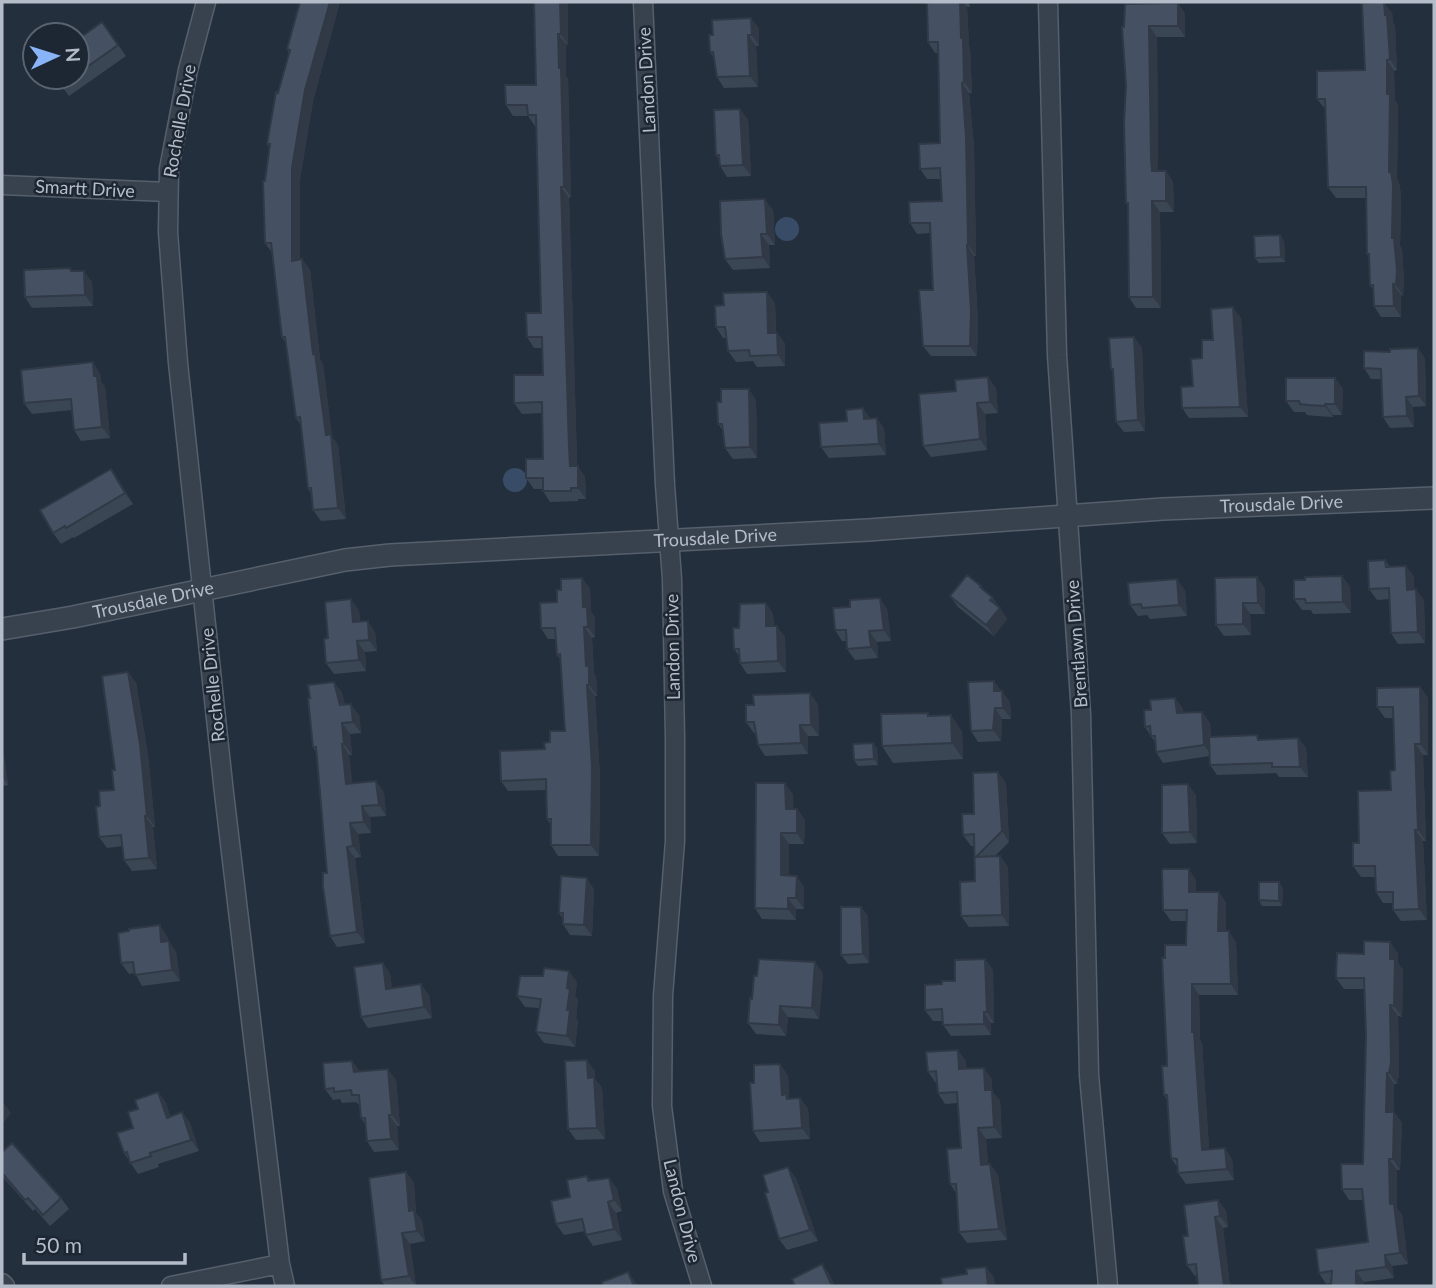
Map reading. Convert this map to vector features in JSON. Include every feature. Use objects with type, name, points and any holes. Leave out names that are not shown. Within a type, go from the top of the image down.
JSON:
[{"type":"street","name":"Rochelle Drive","points":[[206,2],[188,70],[169,169],[168,232],[178,363],[224,793],[280,1264],[285,1286]]},
{"type":"street","name":"Landon Drive","points":[[643,2],[669,541],[675,725],[675,841],[663,996],[662,1106],[673,1191],[702,1286]]},
{"type":"street","name":"Brentlawn Drive","points":[[1048,2],[1057,355],[1081,714],[1089,1074],[1108,1286]]},
{"type":"street","name":"Smartt Drive","points":[[2,185],[168,192]]},
{"type":"street","name":"Trousdale Drive","points":[[2,629],[345,560],[390,555],[868,530],[1068,515],[1434,498]]},
{"type":"street","points":[[172,1286],[280,1264]]},
{"type":"water","points":[[787,217],[795,221],[799,229],[795,237],[787,241],[779,237],[775,229],[779,221]]},
{"type":"water","points":[[515,468],[524,471],[527,480],[524,489],[515,492],[506,489],[503,480],[506,471]]},
{"type":"building","points":[[300,2],[330,2],[305,90],[292,168],[292,261],[302,259],[326,435],[331,434],[338,508],[313,510],[300,417],[296,418],[285,337],[282,337],[271,243],[265,243],[263,181],[276,92],[278,93],[290,50],[287,49]]},
{"type":"building","points":[[534,2],[560,2],[561,34],[558,34],[564,187],[561,187],[569,447],[570,466],[578,466],[578,488],[571,488],[571,491],[543,491],[543,478],[526,478],[526,459],[543,459],[542,402],[514,403],[514,375],[543,375],[542,337],[527,337],[526,313],[541,313],[536,115],[528,115],[527,105],[506,105],[505,85],[536,85]]},
{"type":"building","points":[[927,2],[960,2],[966,136],[970,346],[923,346],[919,290],[933,290],[930,223],[910,223],[909,202],[942,201],[940,168],[920,169],[919,144],[940,143],[938,42],[928,42]]},
{"type":"building","points":[[1384,2],[1390,59],[1387,60],[1387,94],[1390,94],[1392,238],[1397,270],[1396,285],[1393,284],[1394,306],[1374,306],[1367,254],[1366,187],[1328,187],[1325,99],[1317,99],[1317,71],[1365,70],[1362,3]]},
{"type":"building","points":[[1178,3],[1178,26],[1149,26],[1152,171],[1166,171],[1166,201],[1152,201],[1153,297],[1129,297],[1124,123],[1126,85],[1122,27],[1125,4]]},
{"type":"building","points":[[751,18],[752,35],[748,35],[750,76],[717,77],[713,52],[710,52],[712,20]]},
{"type":"building","points":[[102,22],[118,45],[91,64],[91,30]]},
{"type":"building","points":[[740,109],[743,165],[720,166],[719,155],[716,155],[714,110]]},
{"type":"building","points":[[765,199],[767,234],[761,234],[763,257],[725,259],[720,201]]},
{"type":"building","points":[[1280,235],[1281,257],[1255,258],[1254,236]]},
{"type":"building","points":[[70,268],[71,271],[84,271],[85,295],[25,297],[24,270]]},
{"type":"building","points":[[767,292],[768,333],[777,333],[778,355],[750,356],[749,350],[728,351],[725,327],[716,327],[715,306],[724,305],[723,293]]},
{"type":"building","points":[[1233,307],[1240,407],[1182,408],[1181,387],[1193,386],[1191,359],[1202,358],[1202,340],[1213,340],[1211,309]]},
{"type":"building","points":[[1134,337],[1138,420],[1116,422],[1109,338]]},
{"type":"building","points":[[1418,348],[1419,396],[1406,397],[1407,416],[1383,417],[1381,369],[1364,368],[1364,351],[1390,352],[1390,349]]},
{"type":"building","points":[[93,362],[102,427],[74,430],[71,399],[24,403],[21,370]]},
{"type":"building","points":[[988,377],[990,402],[977,403],[980,439],[923,446],[919,394],[956,391],[955,380]]},
{"type":"building","points":[[1286,378],[1335,378],[1335,404],[1308,405],[1300,404],[1299,401],[1286,401]]},
{"type":"building","points":[[721,389],[749,389],[750,447],[725,448],[722,424],[718,424],[717,402],[721,402]]},
{"type":"building","points":[[863,408],[864,419],[877,418],[879,444],[821,447],[819,423],[847,421],[846,410]]},
{"type":"building","points":[[111,469],[125,493],[53,533],[40,510]]},
{"type":"building","points":[[1385,560],[1386,567],[1406,566],[1407,590],[1416,589],[1418,632],[1391,633],[1389,588],[1369,589],[1368,561]]},
{"type":"building","points":[[967,575],[993,598],[990,600],[1000,608],[986,625],[950,596]]},
{"type":"building","points":[[1342,576],[1343,602],[1306,603],[1305,599],[1294,599],[1294,580]]},
{"type":"building","points":[[1257,577],[1258,603],[1243,603],[1243,624],[1216,625],[1215,578]]},
{"type":"building","points":[[582,578],[583,607],[587,607],[588,627],[584,627],[586,666],[589,666],[587,685],[592,767],[591,845],[551,845],[546,779],[501,781],[500,751],[545,749],[544,743],[550,742],[550,731],[565,731],[560,654],[557,655],[555,628],[541,628],[540,603],[557,602],[561,579]]},
{"type":"building","points":[[1177,579],[1179,605],[1142,608],[1141,604],[1130,605],[1128,583]]},
{"type":"building","points":[[880,598],[884,630],[869,631],[871,647],[847,649],[846,630],[835,630],[833,608],[850,607],[850,600]]},
{"type":"building","points":[[351,599],[353,622],[368,621],[369,640],[357,641],[359,660],[326,663],[324,639],[328,638],[325,602]]},
{"type":"building","points":[[766,603],[766,626],[777,626],[778,661],[740,663],[739,649],[734,649],[733,628],[739,628],[740,604]]},
{"type":"building","points":[[128,672],[140,744],[149,858],[124,860],[121,835],[99,837],[96,807],[100,806],[99,791],[114,790],[112,770],[115,770],[102,676]]},
{"type":"building","points":[[994,681],[994,691],[1002,691],[1003,708],[995,708],[993,730],[971,731],[968,682]]},
{"type":"building","points":[[334,682],[340,705],[351,704],[353,722],[342,723],[346,784],[376,781],[379,805],[362,806],[364,822],[350,823],[353,846],[347,847],[357,932],[330,936],[323,887],[323,873],[327,873],[308,685]]},
{"type":"building","points":[[1420,687],[1421,744],[1415,744],[1419,909],[1393,910],[1393,892],[1376,892],[1375,866],[1353,866],[1353,843],[1359,843],[1358,791],[1391,790],[1390,771],[1395,770],[1393,707],[1377,707],[1377,688]]},
{"type":"building","points":[[810,693],[811,725],[800,725],[801,743],[758,745],[754,722],[746,722],[746,705],[754,705],[753,695]]},
{"type":"building","points":[[1175,698],[1177,713],[1202,712],[1204,745],[1156,752],[1155,736],[1151,736],[1150,726],[1145,727],[1144,710],[1151,710],[1150,700]]},
{"type":"building","points":[[928,713],[928,716],[951,715],[952,743],[882,746],[881,714]]},
{"type":"building","points":[[1257,735],[1258,740],[1298,738],[1300,767],[1272,767],[1272,763],[1210,765],[1209,737]]},
{"type":"building","points":[[873,743],[874,759],[854,760],[853,744]]},
{"type":"building","points":[[998,772],[1002,831],[976,857],[1000,856],[1002,915],[961,916],[960,882],[975,881],[974,834],[963,835],[962,814],[974,814],[973,773]]},
{"type":"building","points":[[756,783],[785,783],[786,809],[797,809],[797,833],[781,833],[781,875],[797,876],[796,898],[788,898],[788,909],[755,908]]},
{"type":"building","points":[[1188,784],[1190,832],[1162,833],[1162,785]]},
{"type":"building","points":[[1163,869],[1189,869],[1189,892],[1219,892],[1218,931],[1229,931],[1231,984],[1192,984],[1192,1032],[1202,1150],[1225,1148],[1227,1169],[1178,1173],[1177,1159],[1171,1158],[1167,1095],[1164,1095],[1162,1066],[1167,1066],[1167,1058],[1162,958],[1165,958],[1165,945],[1186,945],[1187,910],[1163,910]]},
{"type":"building","points":[[561,876],[587,878],[584,925],[563,924],[563,913],[559,913]]},
{"type":"building","points":[[1259,882],[1279,882],[1279,901],[1259,900]]},
{"type":"building","points":[[841,907],[861,907],[863,954],[841,955]]},
{"type":"building","points":[[160,925],[161,942],[169,941],[172,970],[135,975],[133,962],[121,963],[118,933]]},
{"type":"building","points":[[1364,941],[1390,942],[1390,959],[1395,959],[1394,1006],[1390,1005],[1391,1063],[1387,1073],[1386,1112],[1394,1112],[1393,1159],[1389,1159],[1390,1204],[1394,1204],[1400,1253],[1385,1255],[1386,1267],[1356,1271],[1356,1286],[1331,1286],[1332,1271],[1319,1273],[1316,1249],[1368,1242],[1362,1189],[1342,1189],[1341,1164],[1363,1164],[1366,1035],[1364,978],[1336,978],[1337,953],[1364,954]]},
{"type":"building","points":[[759,959],[815,962],[812,1008],[780,1006],[779,1025],[748,1023],[750,998],[752,999]]},
{"type":"building","points":[[985,959],[987,1012],[984,1012],[984,1024],[943,1025],[942,1009],[925,1010],[925,985],[955,981],[955,960]]},
{"type":"building","points":[[383,963],[386,989],[421,984],[424,1007],[361,1017],[354,967]]},
{"type":"building","points":[[544,968],[569,971],[567,1010],[570,1010],[567,1036],[536,1032],[541,999],[517,996],[520,976],[543,976]]},
{"type":"building","points":[[958,1050],[959,1069],[984,1068],[985,1090],[992,1090],[994,1127],[978,1128],[981,1165],[990,1164],[999,1229],[959,1232],[956,1184],[950,1184],[947,1149],[961,1148],[957,1092],[938,1093],[936,1071],[928,1072],[926,1052]]},
{"type":"building","points":[[587,1060],[588,1078],[594,1077],[597,1128],[568,1129],[565,1061]]},
{"type":"building","points":[[352,1061],[354,1072],[388,1069],[391,1139],[367,1141],[359,1095],[352,1095],[351,1090],[334,1092],[334,1088],[325,1089],[323,1063]]},
{"type":"building","points":[[780,1064],[782,1095],[786,1094],[787,1099],[800,1098],[802,1128],[753,1131],[750,1083],[754,1083],[754,1065]]},
{"type":"building","points":[[158,1092],[167,1118],[182,1112],[191,1140],[150,1153],[151,1156],[130,1163],[117,1133],[133,1128],[128,1112],[138,1109],[135,1100]]},
{"type":"building","points":[[12,1143],[61,1198],[43,1215],[28,1198],[25,1200],[2,1173],[2,1152]]},
{"type":"building","points":[[788,1167],[810,1230],[779,1239],[765,1193],[768,1192],[763,1175]]},
{"type":"building","points":[[406,1172],[409,1211],[414,1210],[417,1231],[402,1233],[409,1276],[381,1280],[369,1178]]},
{"type":"building","points":[[587,1176],[588,1181],[609,1178],[614,1200],[608,1202],[614,1229],[586,1235],[582,1219],[556,1224],[551,1201],[570,1197],[567,1180]]},
{"type":"building","points":[[1218,1200],[1220,1216],[1215,1217],[1224,1286],[1198,1286],[1196,1264],[1187,1265],[1183,1236],[1188,1236],[1184,1205]]},
{"type":"building","points":[[822,1264],[832,1286],[795,1286],[792,1279]]},
{"type":"building","points":[[986,1267],[988,1286],[942,1286],[941,1278],[967,1274],[966,1269]]},
{"type":"building","points":[[628,1272],[634,1286],[603,1286],[602,1282]]}]
